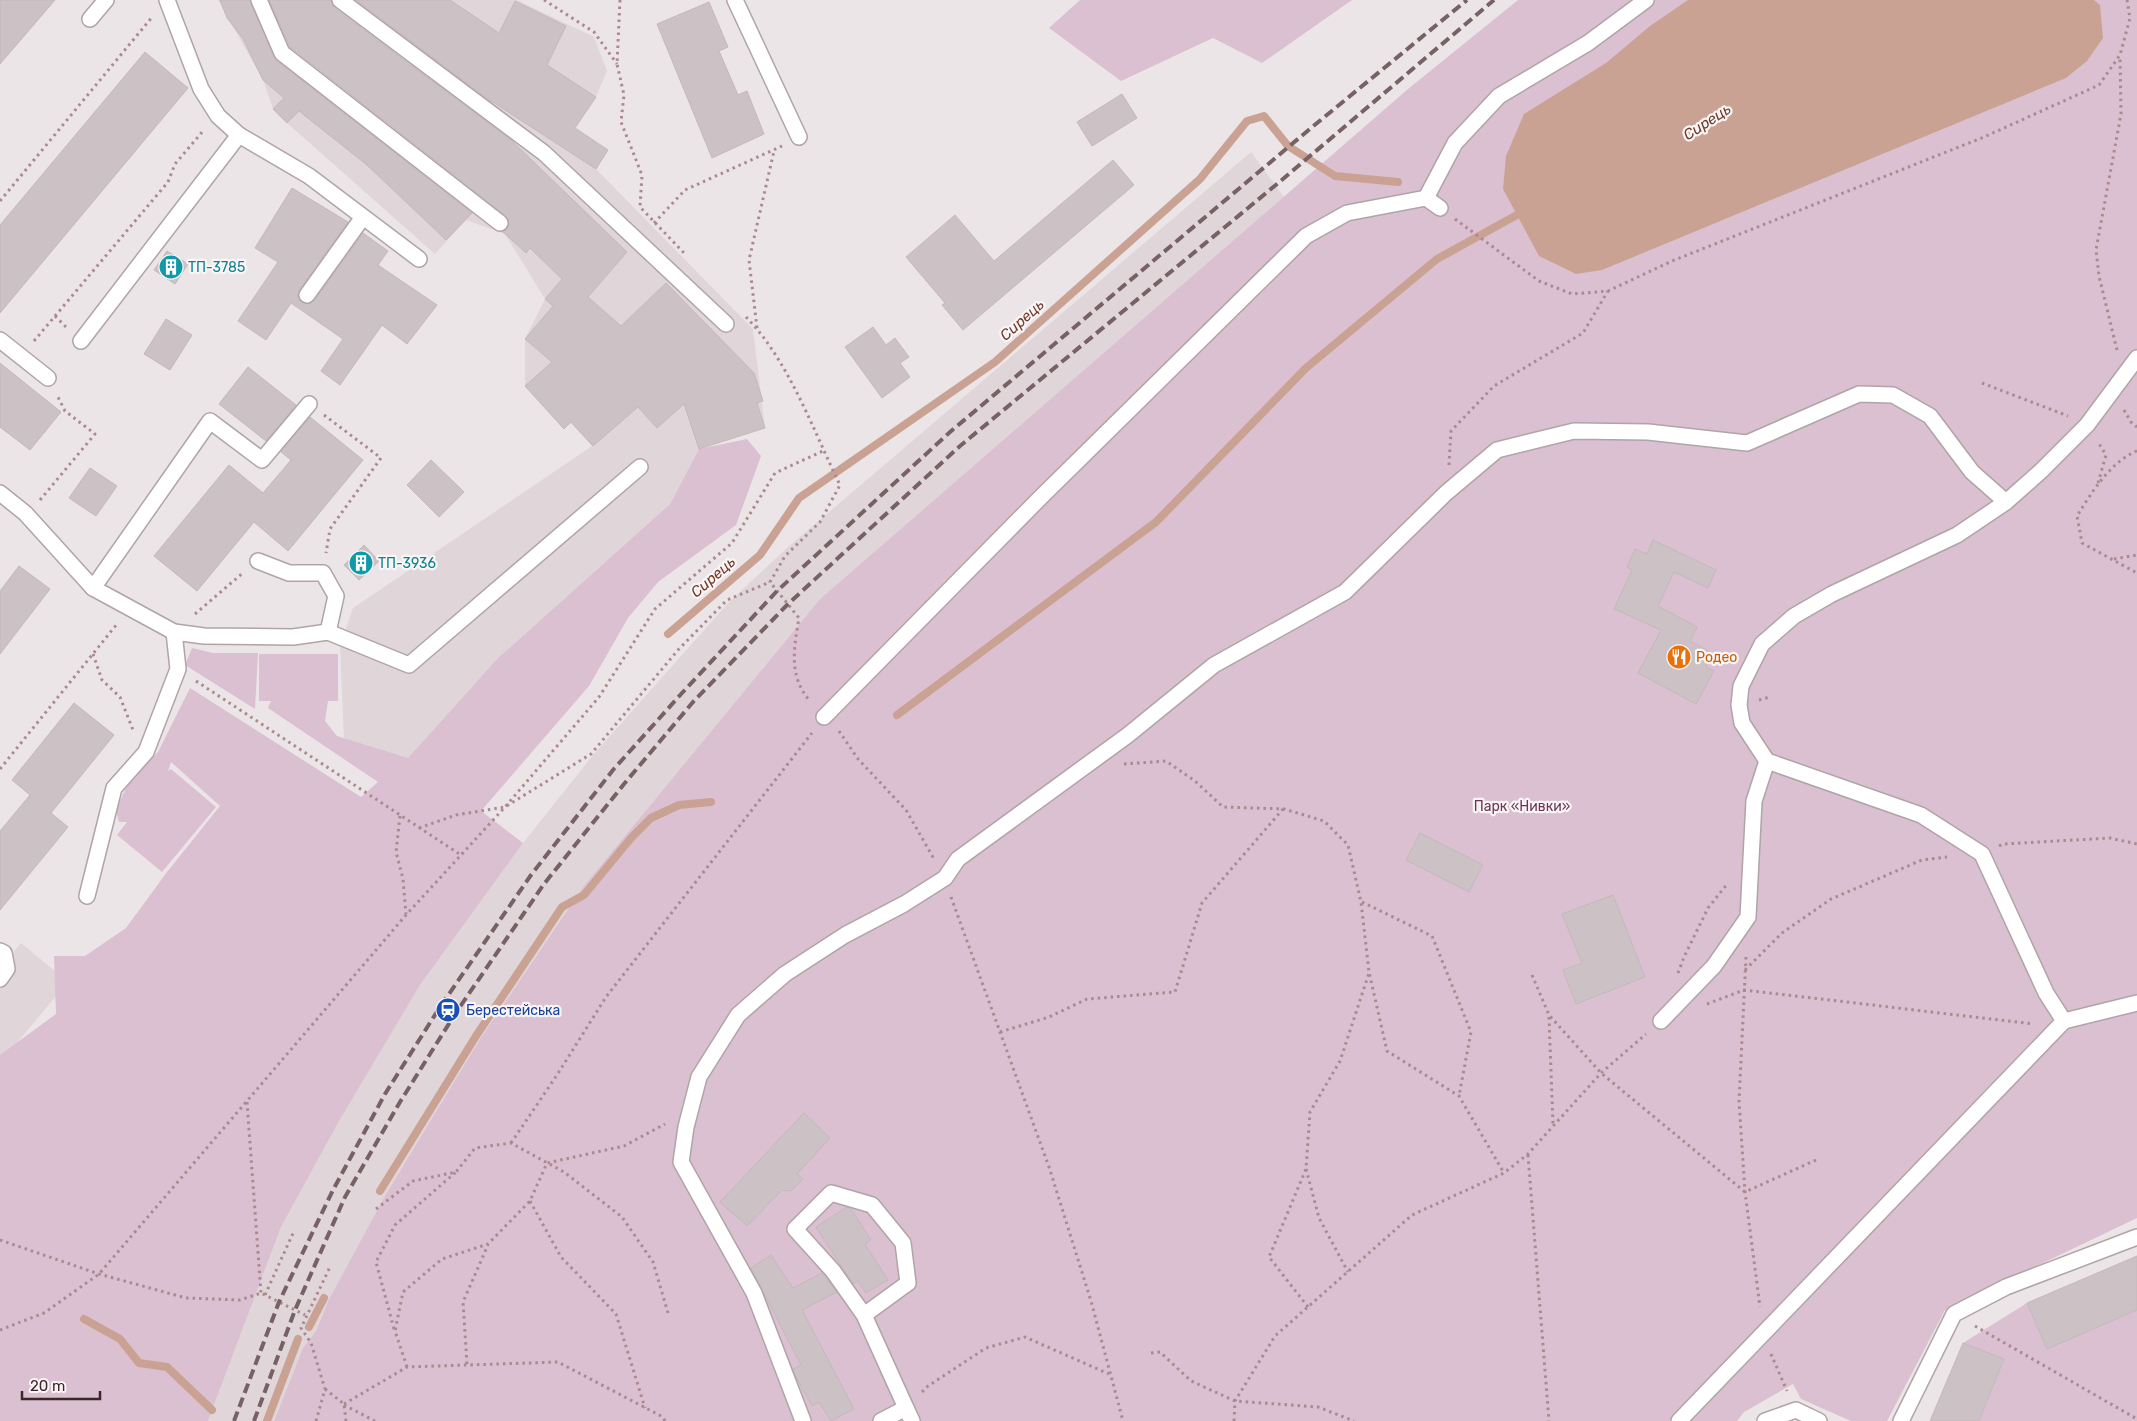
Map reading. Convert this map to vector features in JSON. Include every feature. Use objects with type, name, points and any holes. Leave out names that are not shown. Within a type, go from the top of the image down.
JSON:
[{"type":"street","points":[[90,20],[106,0]]},
{"type":"street","points":[[260,0],[282,53],[500,223]]},
{"type":"street","points":[[340,0],[544,153],[726,324]]},
{"type":"street","points":[[735,0],[799,136]]},
{"type":"street","points":[[1426,198],[1455,143],[1499,96],[1588,43],[1646,0]]},
{"type":"street","points":[[163,4],[201,89],[218,116],[239,135],[309,176],[419,259]]},
{"type":"street","points":[[81,341],[239,135]]},
{"type":"street","points":[[824,718],[1039,499],[1306,236],[1347,213],[1426,198],[1440,208]]},
{"type":"street","points":[[307,295],[363,217]]},
{"type":"street","points":[[0,340],[48,378]]},
{"type":"street","points":[[2064,1022],[2046,993],[1982,854],[1921,815],[1768,761],[1742,724],[1739,705],[1741,686],[1762,644],[1794,616],[1832,594],[1957,535],[2006,502],[2041,471],[2087,425],[2137,358]]},
{"type":"street","points":[[803,1421],[754,1293],[681,1162],[686,1127],[699,1077],[738,1015],[792,969],[845,935],[904,904],[945,878],[958,859],[1128,736],[1214,665],[1346,592],[1446,493],[1497,450],[1574,431],[1648,432],[1747,443],[1859,394],[1893,395],[1930,416],[1972,472],[2006,502]]},
{"type":"street","points":[[93,588],[210,421],[262,460],[309,404]]},
{"type":"street","points":[[0,493],[25,513],[93,588],[174,632],[204,636],[293,637],[328,632],[410,665],[640,467]]},
{"type":"street","points":[[258,560],[288,573],[323,573],[336,596],[328,632]]},
{"type":"street","points":[[87,896],[114,788],[146,752],[178,670],[174,632]]},
{"type":"street","points":[[1661,1021],[1714,966],[1748,917],[1754,801],[1768,761]]},
{"type":"street","points":[[0,951],[4,953],[7,969],[0,978]]},
{"type":"street","points":[[1679,1421],[2064,1022],[2137,1003]]},
{"type":"street","points":[[864,1315],[908,1283],[903,1243],[872,1205],[831,1192],[795,1228],[833,1271],[864,1315],[909,1415],[881,1421]]},
{"type":"street","points":[[1901,1421],[1954,1314],[2006,1287],[2137,1237]]},
{"type":"street","points":[[1765,1421],[1796,1410],[1819,1421]]},
{"type":"path","points":[[544,0],[594,32],[617,64]]},
{"type":"path","points":[[620,0],[617,64],[624,95],[621,122],[642,175],[640,207],[654,223],[684,190],[774,151],[799,136]]},
{"type":"path","points":[[2123,377],[2096,250],[2121,114],[2120,56],[2130,18],[2127,0]]},
{"type":"path","points":[[0,200],[163,4]]},
{"type":"path","points":[[1440,208],[1539,281],[1572,294],[1608,291],[1672,261],[1984,137],[2099,85],[2120,56]]},
{"type":"path","points":[[26,337],[33,342],[168,182],[175,164],[218,116]]},
{"type":"path","points":[[418,828],[456,815],[505,807],[591,754],[678,650],[728,600],[770,582],[785,556],[820,522],[840,485],[786,372],[757,328],[749,260],[774,151]]},
{"type":"path","points":[[1446,493],[1451,431],[1494,386],[1583,333],[1608,291]]},
{"type":"path","points":[[1982,384],[2087,425],[2106,455],[2097,485]]},
{"type":"path","points":[[309,404],[381,458],[330,529],[323,573]]},
{"type":"path","points":[[40,501],[95,434],[65,411]]},
{"type":"path","points":[[2137,450],[2127,455],[2097,485],[2077,516],[2082,542],[2137,574]]},
{"type":"path","points":[[0,1330],[44,1313],[99,1274],[406,915],[505,807],[599,697],[655,609],[732,543],[775,473],[823,451]]},
{"type":"path","points":[[2114,559],[2137,555]]},
{"type":"path","points":[[174,632],[258,560]]},
{"type":"path","points":[[770,582],[799,618],[793,654],[800,690],[824,718],[836,727],[858,760],[906,810],[945,878],[1048,1167],[1091,1301],[1122,1421]]},
{"type":"path","points":[[0,769],[130,608]]},
{"type":"path","points":[[93,654],[102,680],[120,697],[133,731],[146,752]]},
{"type":"path","points":[[206,688],[461,855]]},
{"type":"path","points":[[511,1143],[557,1076],[606,997],[824,718]]},
{"type":"path","points":[[1121,764],[1166,761],[1195,781],[1223,807],[1284,809],[1324,821],[1348,845],[1361,902],[1369,972],[1387,1052],[1459,1096],[1504,1173]]},
{"type":"path","points":[[1000,1032],[1049,1017],[1087,999],[1175,992],[1202,903],[1284,809]]},
{"type":"path","points":[[400,816],[396,852],[403,879],[406,915]]},
{"type":"path","points":[[1745,971],[1782,933],[1831,899],[1922,860],[1982,854],[2003,844],[2110,838],[2137,844]]},
{"type":"path","points":[[1677,975],[1708,908],[1751,856]]},
{"type":"path","points":[[1361,902],[1432,936],[1471,1032],[1459,1096]]},
{"type":"path","points":[[1308,1307],[1269,1257],[1306,1169],[1310,1112],[1340,1061],[1369,972]]},
{"type":"path","points":[[1532,975],[1549,1016],[1601,1073],[1744,1192]]},
{"type":"path","points":[[1744,990],[1739,1101],[1744,1192],[1758,1287],[1762,1334],[1796,1410]]},
{"type":"path","points":[[1698,1007],[1744,990],[2034,1024],[2064,1022]]},
{"type":"path","points":[[1549,1016],[1554,1126]]},
{"type":"path","points":[[1234,1421],[1235,1401],[1275,1336],[1412,1215],[1504,1173],[1528,1154],[1601,1073],[1661,1021]]},
{"type":"path","points":[[247,1102],[263,1294]]},
{"type":"path","points":[[547,1163],[624,1146],[670,1122]]},
{"type":"path","points":[[407,1368],[376,1262],[395,1225],[456,1172],[475,1148],[511,1143],[564,1172],[622,1217],[652,1262],[668,1313]]},
{"type":"path","points":[[1528,1154],[1549,1421]]},
{"type":"path","points":[[1744,1192],[1816,1160]]},
{"type":"path","points":[[467,1364],[463,1302],[488,1244],[530,1201],[547,1163]]},
{"type":"path","points":[[1306,1169],[1319,1218],[1348,1272]]},
{"type":"path","points":[[376,1209],[413,1181],[456,1172]]},
{"type":"path","points":[[530,1201],[560,1257],[616,1314],[645,1408]]},
{"type":"path","points":[[263,1294],[294,1231]]},
{"type":"path","points":[[0,1240],[99,1274],[186,1298],[240,1300],[263,1294],[305,1315]]},
{"type":"path","points":[[395,1331],[403,1292],[442,1259],[488,1244]]},
{"type":"path","points":[[316,1421],[325,1389],[312,1343],[300,1328],[330,1267]]},
{"type":"path","points":[[1954,1314],[2137,1419]]},
{"type":"path","points":[[909,1415],[928,1386],[986,1348],[1025,1337],[1109,1374]]},
{"type":"path","points":[[1151,1353],[1160,1352],[1191,1381],[1235,1401],[1318,1407],[1354,1421]]},
{"type":"path","points":[[344,1404],[407,1368],[467,1364],[558,1362],[664,1417],[665,1421]]},
{"type":"path","points":[[325,1389],[344,1404],[375,1421]]},
{"type":"path","points":[[344,1404],[346,1421]]},
{"type":"shaded area","points":[[218,0],[517,0],[594,37],[607,71],[596,97],[575,128],[608,150],[596,169],[753,329],[765,428],[699,449],[670,504],[497,659],[408,758],[344,741],[340,646],[353,608],[592,446],[571,423],[564,429],[525,386],[525,339],[545,299],[505,234],[466,220],[435,254],[273,109],[263,80]]},
{"type":"shaded area","points":[[1251,152],[1284,197],[820,599],[583,887],[480,1039],[386,1194],[329,1299],[316,1331],[303,1348],[274,1421],[208,1421],[281,1227],[338,1123],[420,985],[523,843],[593,755],[729,602],[787,548]]},
{"type":"shaded area","points":[[21,943],[68,982],[0,1063],[0,968]]},
{"type":"green space","points":[[1080,0],[1352,0],[1262,63],[1213,38],[1121,81],[1049,28]]},
{"type":"green space","name":"Парк «Нивки»","points":[[1518,0],[2137,0],[2137,1218],[1945,1310],[1887,1421],[1851,1421],[1801,1399],[1793,1384],[1744,1412],[1737,1421],[274,1421],[303,1348],[316,1331],[329,1299],[386,1194],[480,1039],[583,887],[820,599],[1408,89]]},
{"type":"green space","points":[[747,439],[761,456],[736,525],[658,582],[628,618],[589,686],[481,811],[523,843],[420,985],[338,1123],[281,1227],[208,1421],[0,1421],[0,1055],[56,1014],[54,956],[85,956],[126,928],[167,872],[220,806],[171,762],[168,771],[171,769],[216,807],[162,872],[117,835],[127,822],[119,822],[116,811],[130,778],[158,752],[190,688],[361,797],[378,782],[268,708],[271,701],[259,701],[259,654],[338,654],[338,701],[328,701],[325,721],[337,736],[408,758],[497,659],[670,504],[699,449]]},
{"type":"green space","points":[[192,648],[213,653],[258,653],[255,709],[185,665]]},
{"type":"green space","points":[[2027,1303],[2047,1348],[2137,1310],[2137,1421],[1979,1421],[2004,1359],[1963,1343]]},
{"type":"water","points":[[1688,0],[2094,0],[2100,5],[2103,38],[2087,61],[2066,78],[1602,270],[1576,274],[1539,256],[1503,189],[1506,156],[1524,114],[1606,63],[1650,26]]},
{"type":"building","points":[[0,0],[55,0],[0,64]]},
{"type":"building","points":[[220,0],[250,0],[276,60],[472,213],[446,240],[367,165],[299,111],[287,123],[273,109],[284,98],[263,80],[243,39],[227,18]]},
{"type":"building","points":[[269,0],[331,0],[334,8],[511,140],[627,252],[588,297],[621,326],[666,283],[754,373],[763,401],[757,403],[765,428],[699,449],[684,404],[657,428],[638,407],[593,446],[571,422],[564,429],[525,386],[552,362],[525,339],[553,306],[545,299],[562,279],[530,248],[526,253],[503,232],[509,225],[506,216],[290,47]]},
{"type":"building","points":[[356,0],[450,0],[499,33],[515,1],[566,26],[547,65],[596,97],[575,128],[608,150],[596,169],[485,97]]},
{"type":"building","points":[[709,2],[728,47],[719,51],[738,95],[747,91],[764,134],[712,158],[657,24]]},
{"type":"building","points":[[145,52],[188,88],[0,313],[0,225]]},
{"type":"building","points":[[1122,94],[1137,118],[1092,146],[1077,122]]},
{"type":"building","points":[[1113,160],[1134,185],[963,330],[942,305],[945,303],[906,257],[955,215],[994,261]]},
{"type":"building","points":[[292,188],[348,222],[299,290],[298,295],[301,302],[307,304],[315,300],[363,233],[388,251],[378,265],[437,305],[407,344],[382,325],[340,385],[321,371],[343,339],[291,303],[266,340],[238,321],[278,262],[255,248]]},
{"type":"building","name":"ТП-3785","points":[[167,251],[188,264],[175,284],[154,270]]},
{"type":"building","points":[[166,319],[192,335],[170,370],[144,354]]},
{"type":"building","points":[[873,327],[886,345],[895,338],[909,357],[900,363],[910,377],[882,398],[845,347]]},
{"type":"building","points":[[0,363],[61,412],[30,450],[0,427]]},
{"type":"building","points":[[248,367],[296,405],[266,441],[219,404]]},
{"type":"building","points":[[310,417],[363,460],[288,551],[254,522],[197,591],[154,556],[229,465],[263,493],[291,460],[281,452]]},
{"type":"building","points":[[431,460],[464,492],[439,517],[407,485]]},
{"type":"building","points":[[90,468],[117,486],[96,516],[69,498]]},
{"type":"building","points":[[1653,540],[1716,570],[1708,588],[1674,572],[1658,606],[1697,627],[1690,641],[1713,654],[1706,667],[1714,671],[1696,704],[1638,673],[1661,630],[1614,609],[1632,570],[1627,567],[1635,549],[1647,554]]},
{"type":"building","name":"ТП-3936","points":[[364,545],[379,561],[359,580],[344,565]]},
{"type":"building","points":[[19,566],[50,589],[0,654],[0,591]]},
{"type":"building","points":[[74,703],[114,735],[51,813],[68,827],[0,910],[0,831],[30,795],[12,780]]},
{"type":"building","points":[[1420,833],[1483,865],[1469,892],[1406,860]]},
{"type":"building","points":[[1613,895],[1645,977],[1576,1004],[1563,970],[1582,963],[1562,914]]},
{"type":"building","points":[[804,1113],[830,1138],[797,1174],[803,1179],[791,1191],[782,1190],[747,1226],[720,1202]]},
{"type":"building","points":[[847,1207],[851,1209],[871,1240],[865,1244],[888,1280],[866,1293],[858,1281],[853,1284],[816,1227]]},
{"type":"building","points":[[771,1255],[793,1288],[822,1273],[837,1292],[802,1310],[854,1409],[831,1421],[819,1402],[812,1406],[795,1375],[793,1369],[801,1365],[751,1268]]},
{"type":"building","points":[[2137,1256],[2137,1310],[2047,1349],[2027,1303]]},
{"type":"building","points":[[1963,1343],[2004,1359],[1979,1421],[1930,1421]]},
{"type":"waterway","name":"Сирець","points":[[668,634],[760,555],[799,498],[995,362],[1200,179],[1247,121],[1264,116],[1288,146],[1335,176],[1398,182]]},
{"type":"waterway","points":[[897,715],[1156,522],[1306,368],[1437,259],[1526,210]]},
{"type":"waterway","points":[[380,1191],[476,1036],[562,907],[584,895],[631,838],[651,818],[679,805],[711,802]]},
{"type":"waterway","points":[[309,1327],[324,1298]]},
{"type":"waterway","points":[[84,1319],[120,1339],[139,1363],[167,1367],[212,1410]]},
{"type":"waterway","points":[[267,1421],[298,1339]]},
{"type":"railway","points":[[234,1421],[279,1302],[333,1190],[385,1094],[440,1007],[531,875],[613,770],[777,591],[950,432],[1311,128],[1467,0]]},
{"type":"railway","points":[[254,1421],[295,1310],[345,1197],[400,1102],[455,1014],[544,884],[693,702],[788,604],[960,446],[1277,184],[1494,0]]},
{"type":"place","name":"ТП-3785","points":[[171,267]]},
{"type":"place","name":"ТП-3936","points":[[361,563]]},
{"type":"place","name":"Родео","points":[[1679,657]]},
{"type":"place","name":"Берестейська","points":[[448,1010]]}]
